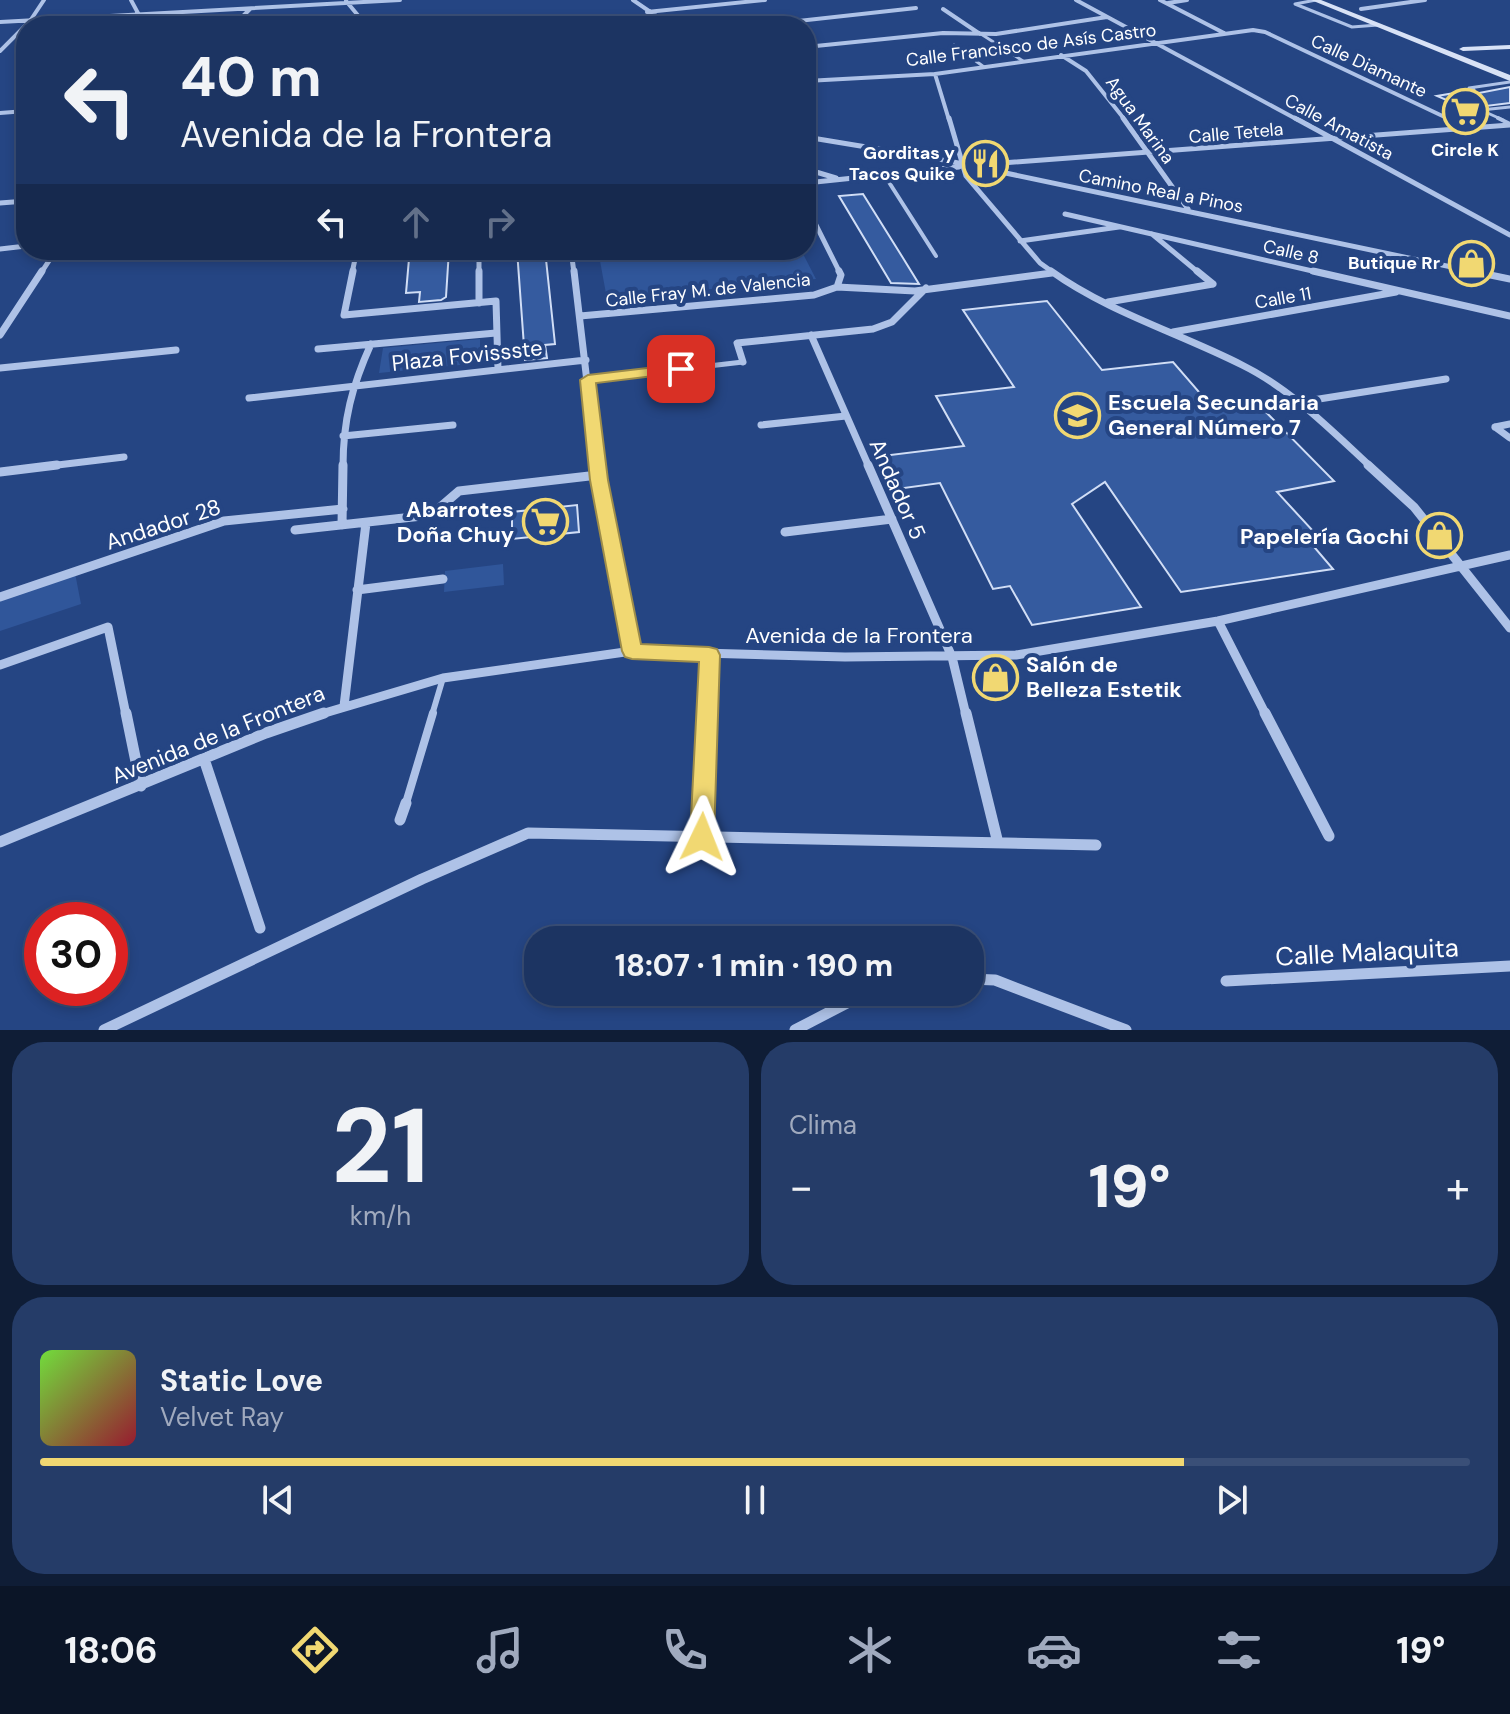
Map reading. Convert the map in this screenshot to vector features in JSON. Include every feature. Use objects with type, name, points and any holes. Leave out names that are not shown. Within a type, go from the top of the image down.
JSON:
[{"type":"street","points":[[131,0],[139,15]]},
{"type":"street","points":[[243,0],[250,9]]},
{"type":"street","points":[[121,16],[400,0]]},
{"type":"street","points":[[633,0],[654,16]]},
{"type":"street","points":[[647,12],[765,0]]},
{"type":"street","points":[[816,19],[916,8],[907,0]]},
{"type":"street","name":"Calle Amatista","points":[[1076,0],[1510,235]]},
{"type":"street","points":[[1160,0],[1225,33]]},
{"type":"street","points":[[1166,3],[1187,0]]},
{"type":"street","points":[[1315,0],[1510,75]]},
{"type":"street","points":[[1322,0],[1510,75]]},
{"type":"street","points":[[1332,0],[1510,75]]},
{"type":"street","points":[[1338,0],[1463,49],[1510,75]]},
{"type":"street","points":[[1361,9],[1425,0]]},
{"type":"street","points":[[243,16],[250,9]]},
{"type":"street","points":[[943,9],[981,34]]},
{"type":"street","points":[[816,46],[929,34],[981,34],[1108,17]]},
{"type":"street","name":"Calle Francisco de Asís Castro","points":[[816,80],[935,74],[1258,30]]},
{"type":"street","name":"Calle Diamante","points":[[1258,30],[1467,128]]},
{"type":"street","points":[[0,51],[16,35]]},
{"type":"street","points":[[1463,49],[1510,47]]},
{"type":"street","name":"Agua Marina","points":[[1061,55],[1086,71],[1100,86],[1188,209]]},
{"type":"street","points":[[935,74],[966,176],[1020,241],[1052,273],[1105,303],[1245,366],[1300,402],[1414,507],[1510,628]]},
{"type":"street","name":"Calle Tetela","points":[[963,166],[1147,155],[1510,125]]},
{"type":"street","name":"Camino Real a Pinos","points":[[816,139],[939,159],[1188,209],[1510,279]]},
{"type":"street","points":[[816,182],[963,166]]},
{"type":"street","points":[[816,172],[840,180]]},
{"type":"street","name":"Calle 8","points":[[1065,214],[1510,316]]},
{"type":"street","points":[[816,225],[841,275],[837,287],[864,293],[1014,280],[1052,273]]},
{"type":"street","points":[[1020,241],[1124,227]]},
{"type":"street","points":[[1105,303],[1213,284],[1150,233]]},
{"type":"street","points":[[0,335],[49,260]]},
{"type":"street","points":[[355,260],[344,315],[496,301],[498,369]]},
{"type":"street","points":[[479,260],[479,303]]},
{"type":"street","points":[[572,260],[598,475],[632,651]]},
{"type":"street","name":"Calle Fray M. de Valencia","points":[[580,316],[814,295],[837,287]]},
{"type":"street","points":[[743,362],[737,343],[873,329],[892,322],[926,288]]},
{"type":"street","name":"Calle 11","points":[[1172,332],[1400,292]]},
{"type":"street","points":[[318,349],[496,333]]},
{"type":"street","name":"Andador 5","points":[[811,335],[952,657],[998,843]]},
{"type":"street","points":[[342,525],[343,436],[353,385],[371,344]]},
{"type":"street","points":[[0,368],[176,350]]},
{"type":"street","name":"Plaza Fovissste","points":[[249,398],[586,360]]},
{"type":"street","points":[[1300,402],[1446,379]]},
{"type":"street","points":[[761,425],[846,416]]},
{"type":"street","points":[[1510,424],[1495,427],[1510,438]]},
{"type":"street","points":[[343,436],[453,425]]},
{"type":"street","points":[[0,472],[124,457]]},
{"type":"street","points":[[295,530],[431,515],[459,491],[598,475]]},
{"type":"street","name":"Andador 28","points":[[0,597],[224,521],[343,509]]},
{"type":"street","points":[[785,532],[892,519]]},
{"type":"street","points":[[344,706],[366,523]]},
{"type":"street","name":"Avenida de la Frontera","points":[[0,842],[344,706],[443,678],[632,651],[709,655],[1016,655],[1218,621],[1510,555]]},
{"type":"street","points":[[357,590],[443,579]]},
{"type":"street","points":[[1218,621],[1329,836]]},
{"type":"street","points":[[1,665],[108,627],[141,786]]},
{"type":"street","points":[[702,837],[709,655]]},
{"type":"street","points":[[204,759],[260,928]]},
{"type":"street","points":[[400,820],[406,803]]},
{"type":"street","points":[[104,1030],[422,879],[528,833],[1096,845]]},
{"type":"street","name":"Calle Malaquita","points":[[1226,981],[1510,966]]},
{"type":"street","points":[[984,980],[995,980],[1126,1030]]},
{"type":"street","points":[[795,1030],[841,1006]]},
{"type":"lane","points":[[1315,0],[1295,4],[1352,27],[1378,25]]},
{"type":"lane","points":[[981,34],[1023,61]]},
{"type":"lane","points":[[954,45],[984,67]]},
{"type":"lane","points":[[1474,90],[1469,88],[1510,75]]},
{"type":"lane","points":[[1494,101],[1509,107]]},
{"type":"lane","points":[[1509,107],[1481,110],[1510,125]]},
{"type":"lane","points":[[885,176],[936,256]]},
{"type":"lane","points":[[588,380],[743,362]]},
{"type":"lane","points":[[406,803],[443,678]]},
{"type":"shaded area","points":[[600,260],[806,260],[816,279],[607,299]]},
{"type":"shaded area","points":[[480,339],[480,363],[379,373],[383,348]]},
{"type":"shaded area","points":[[503,564],[504,585],[444,592],[445,571]]},
{"type":"shaded area","points":[[75,573],[81,604],[0,631],[0,597]]},
{"type":"building","points":[[1510,87],[1510,103],[1477,107],[1478,113],[1486,117],[1437,96],[1466,91],[1474,94]]},
{"type":"building","points":[[863,194],[919,284],[891,283],[839,196]]},
{"type":"building","points":[[409,260],[448,260],[446,297],[419,302],[420,292],[406,293]]},
{"type":"building","points":[[518,260],[546,260],[555,344],[545,345],[547,358],[525,360]]},
{"type":"building","points":[[1047,301],[1102,370],[1173,362],[1211,406],[1254,400],[1334,481],[1277,492],[1314,532],[1303,534],[1333,569],[1181,592],[1105,482],[1072,504],[1141,607],[1032,625],[1010,586],[993,589],[940,483],[897,489],[882,456],[964,446],[936,396],[1014,387],[963,310]]},
{"type":"building","name":"Abarrotes Doña Chuy","points":[[577,505],[579,532],[512,539],[512,512]]},
{"type":"place","name":"Circle K","points":[[1465,112]]},
{"type":"place","name":"Gorditas y Tacos Quike","points":[[986,163]]},
{"type":"place","name":"Butique Rr","points":[[1471,263]]},
{"type":"place","name":"Escuela Secundaria General Número 7","points":[[1077,415]]},
{"type":"place","name":"Abarrotes Doña Chuy","points":[[545,522]]},
{"type":"place","name":"Papelería Gochi","points":[[1440,536]]},
{"type":"place","name":"Salón de Belleza Estetik","points":[[995,677]]},
{"type":"route","points":[[681,369],[588,380],[599,480],[632,651],[709,655],[702,837]]}]
